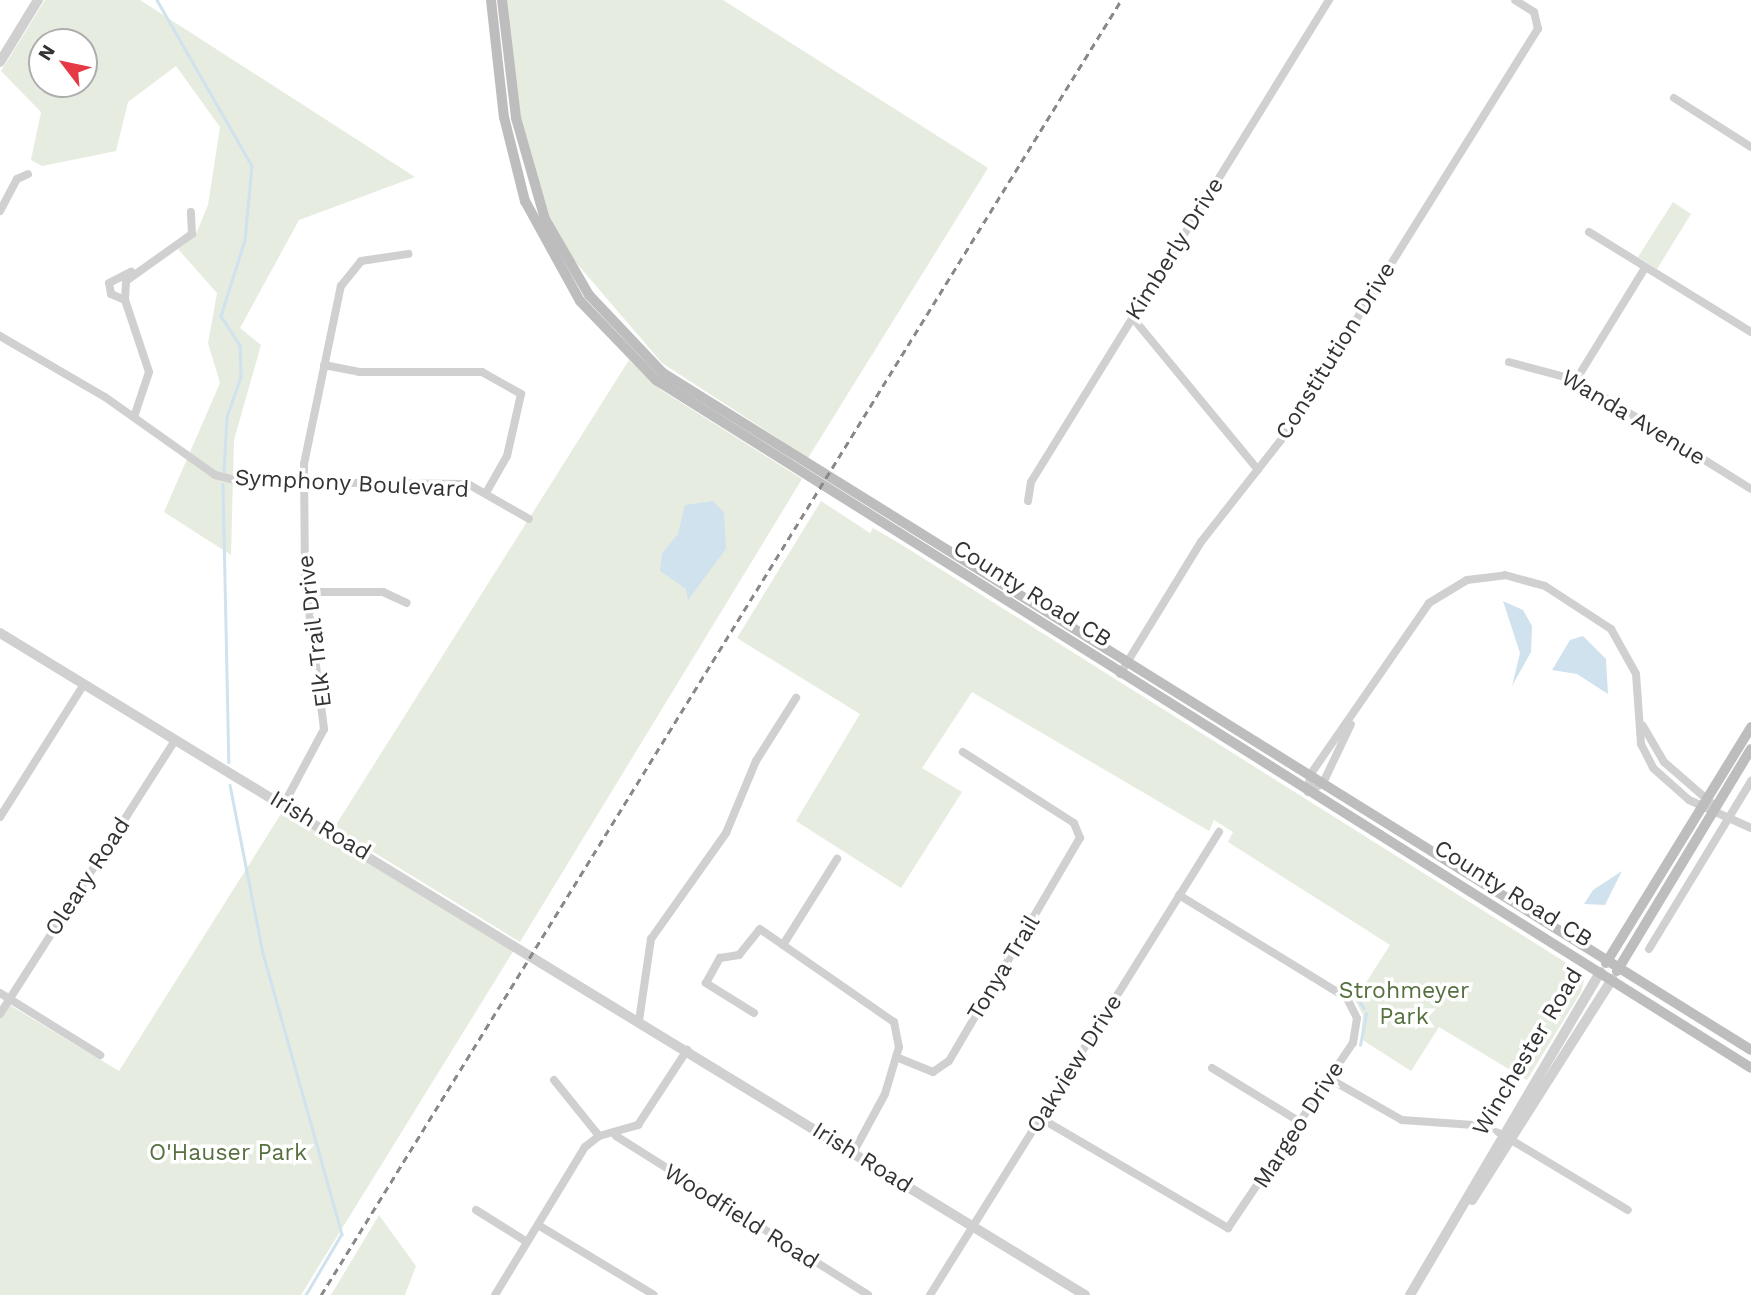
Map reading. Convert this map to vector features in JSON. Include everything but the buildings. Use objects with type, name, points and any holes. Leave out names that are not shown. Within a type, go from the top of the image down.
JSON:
[{"type":"main road","name":"County Road CB","points":[[491,0],[513,157],[526,201],[563,276],[603,330],[656,380],[843,494],[1120,674],[1751,1068]]},
{"type":"main road","name":"County Road CB","points":[[502,0],[521,145],[545,219],[574,272],[610,320],[663,373],[803,469]]},
{"type":"main road","name":"County Road CB","points":[[843,494],[1127,662],[1751,1050]]},
{"type":"main road","name":"Winchester Road","points":[[1600,972],[1751,727]]},
{"type":"main road","name":"Winchester Road","points":[[1612,979],[1751,749]]},
{"type":"street","points":[[0,62],[38,0]]},
{"type":"street","name":"Kimberly Drive","points":[[1028,501],[1031,482],[1329,0]]},
{"type":"street","name":"Constitution Drive","points":[[1120,674],[1201,542],[1258,470],[1538,20],[1515,0]]},
{"type":"street","points":[[1674,98],[1751,147]]},
{"type":"street","points":[[0,211],[17,179],[28,174]]},
{"type":"street","points":[[125,299],[111,294],[110,283],[191,234],[196,223],[191,212]]},
{"type":"street","points":[[1589,232],[1751,332]]},
{"type":"street","name":"Elk Trail Drive","points":[[284,804],[324,729],[306,592],[304,483],[324,365],[346,273],[369,259],[408,254]]},
{"type":"street","points":[[1576,380],[1645,268]]},
{"type":"street","points":[[131,272],[125,299],[149,372],[134,417]]},
{"type":"street","points":[[1132,317],[1258,470]]},
{"type":"street","name":"Symphony Boulevard","points":[[0,336],[134,417],[215,475],[304,483],[463,484],[486,493],[528,519]]},
{"type":"street","name":"Wanda Avenue","points":[[1509,362],[1576,380],[1751,489]]},
{"type":"street","points":[[324,365],[359,372],[482,372],[523,398],[507,456],[486,493]]},
{"type":"street","points":[[1308,792],[1310,775],[1350,724],[1429,603],[1467,580],[1505,575],[1545,586],[1611,629],[1632,662],[1643,726],[1641,744],[1653,768],[1701,806],[1717,807]]},
{"type":"street","points":[[306,592],[383,592],[407,603]]},
{"type":"street","name":"Irish Road","points":[[0,632],[1085,1295]]},
{"type":"street","points":[[0,817],[84,684]]},
{"type":"street","points":[[639,1021],[651,939],[726,833],[756,761],[796,698]]},
{"type":"street","points":[[1308,792],[1323,783],[1350,724]]},
{"type":"street","points":[[1643,726],[1671,769],[1708,794],[1717,807],[1751,828]]},
{"type":"street","name":"Oleary Road","points":[[0,1014],[176,739]]},
{"type":"street","name":"Tonya Trail","points":[[896,1057],[933,1072],[948,1061],[1078,843],[1074,823],[963,752]]},
{"type":"street","points":[[1648,949],[1751,782]]},
{"type":"street","name":"Oakview Drive","points":[[930,1295],[1219,832]]},
{"type":"street","points":[[783,945],[837,859]]},
{"type":"street","name":"Margeo Drive","points":[[1042,1119],[1222,1228],[1235,1223],[1330,1079],[1357,1030],[1347,998],[1179,895]]},
{"type":"street","points":[[754,1013],[706,983],[720,958],[739,955],[757,929],[894,1022],[896,1057],[881,1104],[853,1153]]},
{"type":"street","name":"Winchester Road","points":[[1410,1295],[1455,1222],[1501,1133],[1600,972]]},
{"type":"street","name":"Winchester Road","points":[[1455,1222],[1514,1141],[1612,979]]},
{"type":"street","points":[[0,993],[100,1055]]},
{"type":"street","points":[[495,1295],[585,1147],[599,1136],[616,1136],[645,1118],[687,1050]]},
{"type":"street","points":[[1212,1068],[1300,1122]]},
{"type":"street","points":[[1330,1079],[1395,1118],[1475,1122],[1501,1133],[1628,1210]]},
{"type":"street","points":[[554,1080],[599,1136]]},
{"type":"street","name":"Woodfield Road","points":[[616,1136],[868,1295]]},
{"type":"street","points":[[476,1210],[527,1242]]},
{"type":"street","points":[[538,1225],[654,1295]]},
{"type":"green space","points":[[45,0],[140,0],[415,177],[299,220],[240,328],[261,345],[234,440],[231,555],[164,512],[220,383],[208,343],[217,293],[178,249],[195,236],[208,205],[220,127],[176,66],[128,102],[116,151],[42,166],[31,160],[41,112],[1,71]]},
{"type":"green space","points":[[506,0],[723,0],[988,168],[808,458],[662,363],[573,259],[550,218],[521,125]]},
{"type":"green space","points":[[1673,202],[1691,214],[1657,269],[1638,257]]},
{"type":"green space","points":[[629,360],[661,390],[802,479],[520,942],[334,828]]},
{"type":"green space","name":"Strohmeyer Park","points":[[821,501],[870,533],[873,528],[899,543],[1576,969],[1584,981],[1581,992],[1527,1080],[1439,1027],[1411,1071],[1361,1039],[1363,1015],[1355,1000],[1390,945],[1228,842],[1233,832],[1214,820],[1209,831],[972,692],[922,768],[962,792],[901,888],[796,821],[860,714],[737,638]]},
{"type":"green space","name":"O'Hauser Park","points":[[284,809],[514,950],[301,1295],[0,1295],[0,1016],[8,1004],[119,1071]]},
{"type":"green space","points":[[379,1215],[416,1266],[405,1295],[331,1295]]},
{"type":"water","points":[[713,501],[724,513],[726,549],[688,600],[686,589],[660,571],[662,553],[678,534],[685,505]]},
{"type":"water","points":[[1503,601],[1523,610],[1532,626],[1531,652],[1512,686],[1520,653]]},
{"type":"water","points":[[1583,636],[1606,659],[1608,694],[1577,674],[1552,670],[1570,640]]},
{"type":"water","points":[[1622,871],[1605,905],[1584,904],[1593,890]]},
{"type":"waterway","points":[[157,0],[252,166],[245,240],[221,316],[240,345],[241,377],[227,417],[224,471]]},
{"type":"waterway","points":[[223,484],[229,762]]},
{"type":"waterway","points":[[230,785],[263,953],[342,1234],[306,1295]]},
{"type":"waterway","points":[[1358,999],[1364,1008]]},
{"type":"waterway","points":[[1360,1045],[1366,1014]]},
{"type":"railway","points":[[321,1295],[1121,0]]}]
